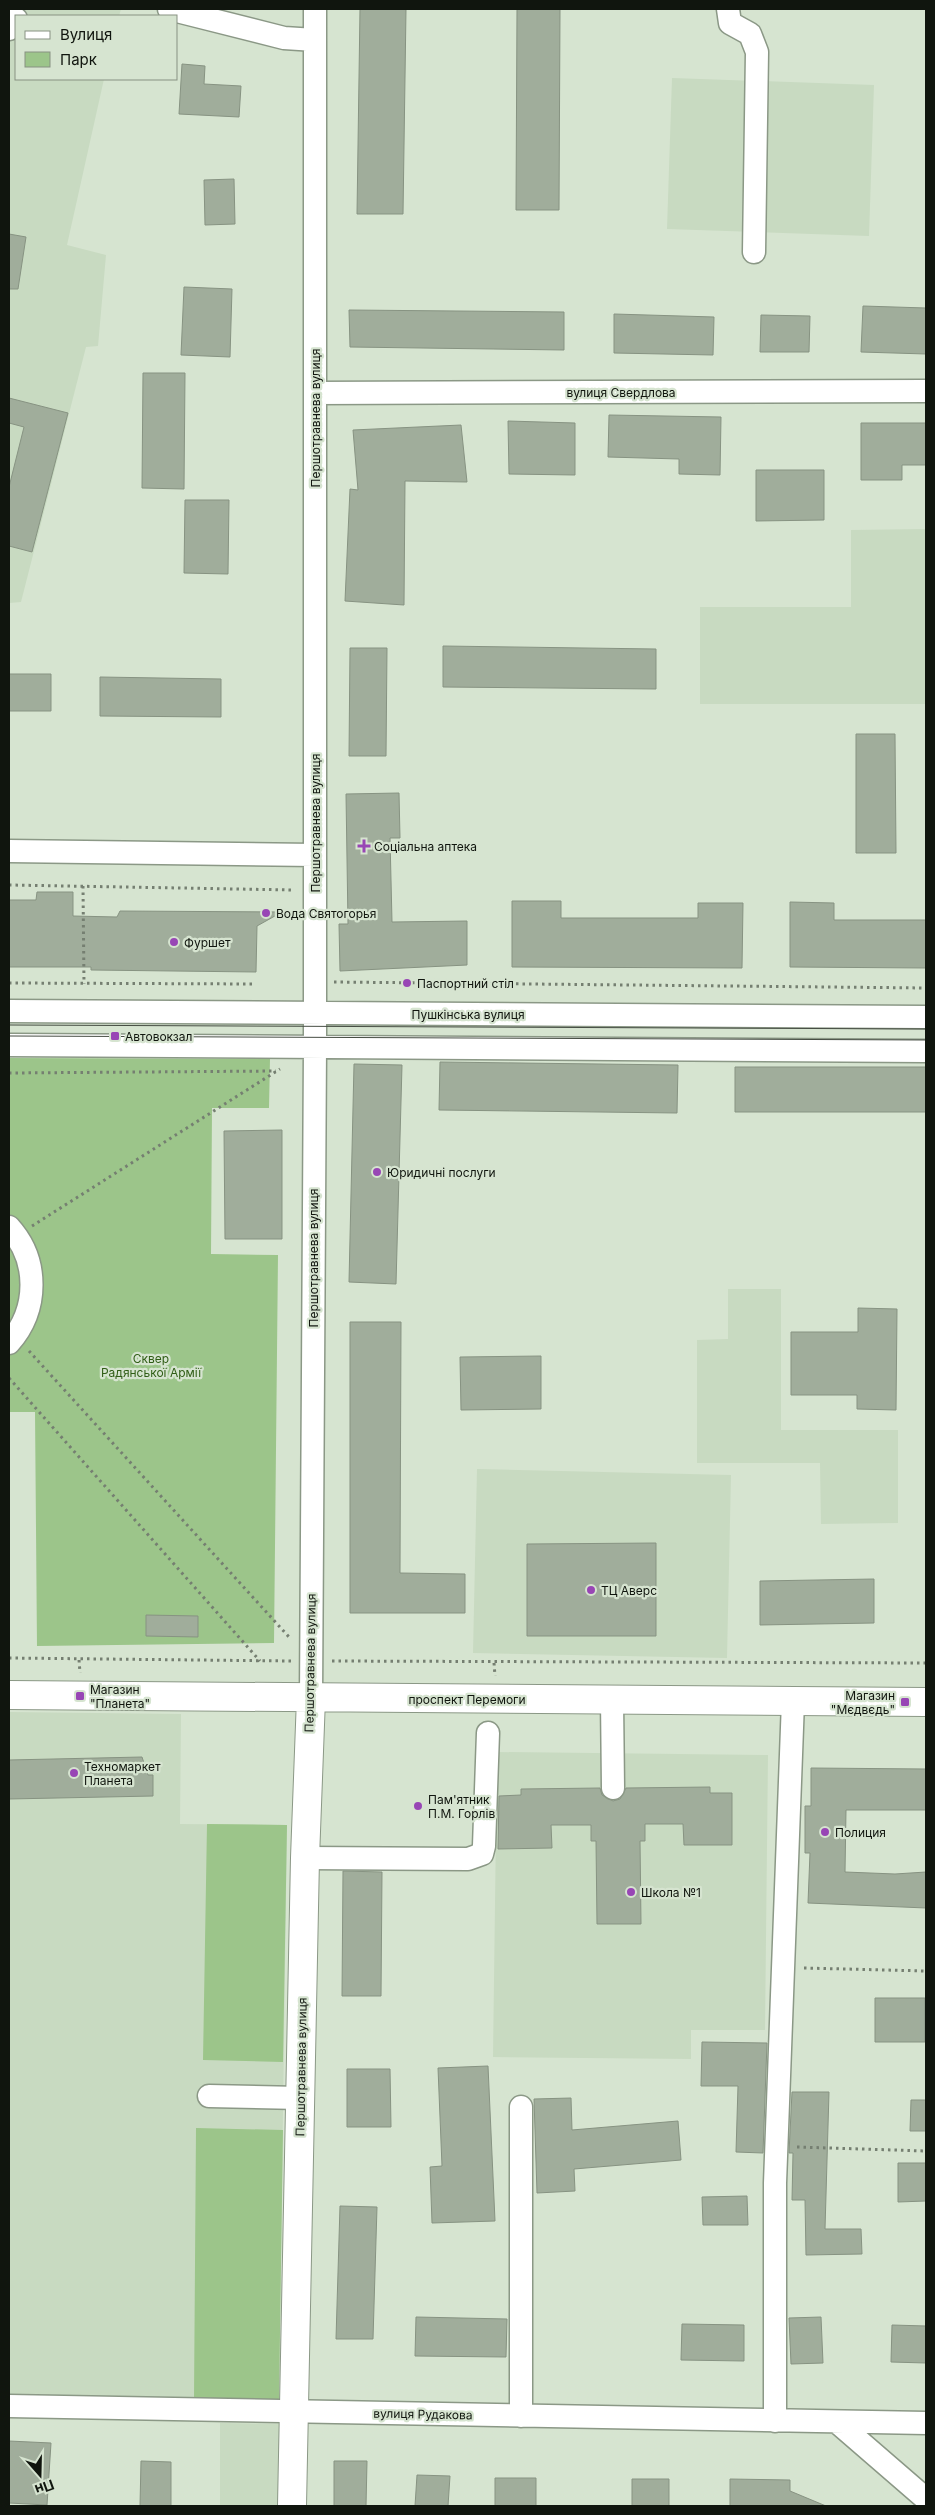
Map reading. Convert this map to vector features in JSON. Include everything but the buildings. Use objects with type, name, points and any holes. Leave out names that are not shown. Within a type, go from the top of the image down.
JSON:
[{"type":"main road","name":"проспект Перемоги","points":[[9,1695],[926,1702]]},
{"type":"main road","name":"Першотравнева вулиця","points":[[292,2506],[305,1858],[311,1698]]},
{"type":"street","points":[[169,9],[277,36],[315,40]]},
{"type":"street","name":"Першотравнева вулиця","points":[[311,1698],[315,1047],[313,1013],[315,890],[315,9]]},
{"type":"street","points":[[728,9],[730,23],[750,34],[757,52],[754,252]]},
{"type":"street","name":"вулиця Свердлова","points":[[315,393],[926,391]]},
{"type":"street","points":[[9,851],[315,855]]},
{"type":"street","name":"Пушкінська вулиця","points":[[9,1011],[926,1018]]},
{"type":"street","points":[[9,1045],[926,1051]]},
{"type":"street","points":[[12,1340],[26,1318],[32,1297],[32,1276],[27,1255],[13,1231]]},
{"type":"street","points":[[612,1700],[613,1788]]},
{"type":"street","points":[[775,2421],[776,2147],[793,1701]]},
{"type":"street","points":[[305,1858],[468,1859],[482,1854],[484,1846],[488,1733]]},
{"type":"street","points":[[209,2096],[300,2098]]},
{"type":"street","points":[[521,2107],[521,2416]]},
{"type":"street","name":"вулиця Рудакова","points":[[9,2406],[926,2423]]},
{"type":"street","points":[[837,2422],[926,2499]]},
{"type":"path","points":[[9,885],[315,890]]},
{"type":"path","points":[[83,886],[84,984]]},
{"type":"path","points":[[314,982],[926,988]]},
{"type":"path","points":[[9,983],[256,984]]},
{"type":"path","points":[[13,1231],[284,1066]]},
{"type":"path","points":[[9,1073],[276,1071]]},
{"type":"path","points":[[12,1340],[311,1661]]},
{"type":"path","points":[[9,1378],[260,1662]]},
{"type":"path","points":[[9,1658],[260,1662],[926,1663]]},
{"type":"path","points":[[783,1968],[926,1971]]},
{"type":"path","points":[[776,2147],[926,2151]]},
{"type":"shaded area","points":[[9,9],[121,9],[119,15],[15,15],[15,80],[104,80],[67,245],[106,255],[98,346],[86,347],[21,602],[9,603]]},
{"type":"shaded area","points":[[672,78],[874,85],[869,236],[667,229]]},
{"type":"shaded area","points":[[926,529],[926,704],[700,704],[700,607],[851,607],[851,530]]},
{"type":"shaded area","points":[[728,1289],[781,1289],[781,1430],[898,1430],[898,1523],[821,1524],[820,1463],[697,1463],[697,1340],[728,1339]]},
{"type":"shaded area","points":[[477,1469],[731,1475],[727,1658],[473,1653]]},
{"type":"shaded area","points":[[9,1712],[181,1714],[180,1824],[287,1825],[279,2400],[9,2396]]},
{"type":"shaded area","name":"Школа №1","points":[[497,1752],[768,1755],[765,2030],[691,2030],[691,2059],[493,2057]]},
{"type":"shaded area","points":[[220,2423],[280,2424],[280,2506],[220,2506]]},
{"type":"green space","name":"Сквер Радянської Армії","points":[[9,1058],[270,1059],[269,1108],[212,1108],[211,1254],[278,1255],[274,1643],[37,1646],[35,1412],[9,1412]]},
{"type":"green space","points":[[207,1824],[287,1825],[283,2062],[203,2060]]},
{"type":"green space","points":[[196,2128],[283,2130],[279,2400],[194,2399]]},
{"type":"tram line","points":[[9,1025],[926,1029]]},
{"type":"tram line","points":[[9,1036],[926,1040]]},
{"type":"place","name":"Соціальна аптека","points":[[364,846]]},
{"type":"place","name":"Вода Святогорья","points":[[266,913]]},
{"type":"place","name":"Фуршет","points":[[174,942]]},
{"type":"place","name":"Паспортний стіл","points":[[407,983]]},
{"type":"place","name":"Автовокзал","points":[[115,1036]]},
{"type":"place","name":"Юридичні послуги","points":[[377,1172]]},
{"type":"place","name":"ТЦ Аверс","points":[[591,1590]]},
{"type":"place","name":"Магазин \"Планета\"","points":[[80,1696]]},
{"type":"place","name":"Магазин \"Мєдвєдь\"","points":[[905,1702]]},
{"type":"place","name":"Техномаркет Планета","points":[[74,1773]]},
{"type":"place","name":"Пам'ятник П.М. Горлів","points":[[418,1806]]},
{"type":"place","name":"Полиция","points":[[825,1832]]},
{"type":"place","name":"Школа №1","points":[[631,1892]]}]
